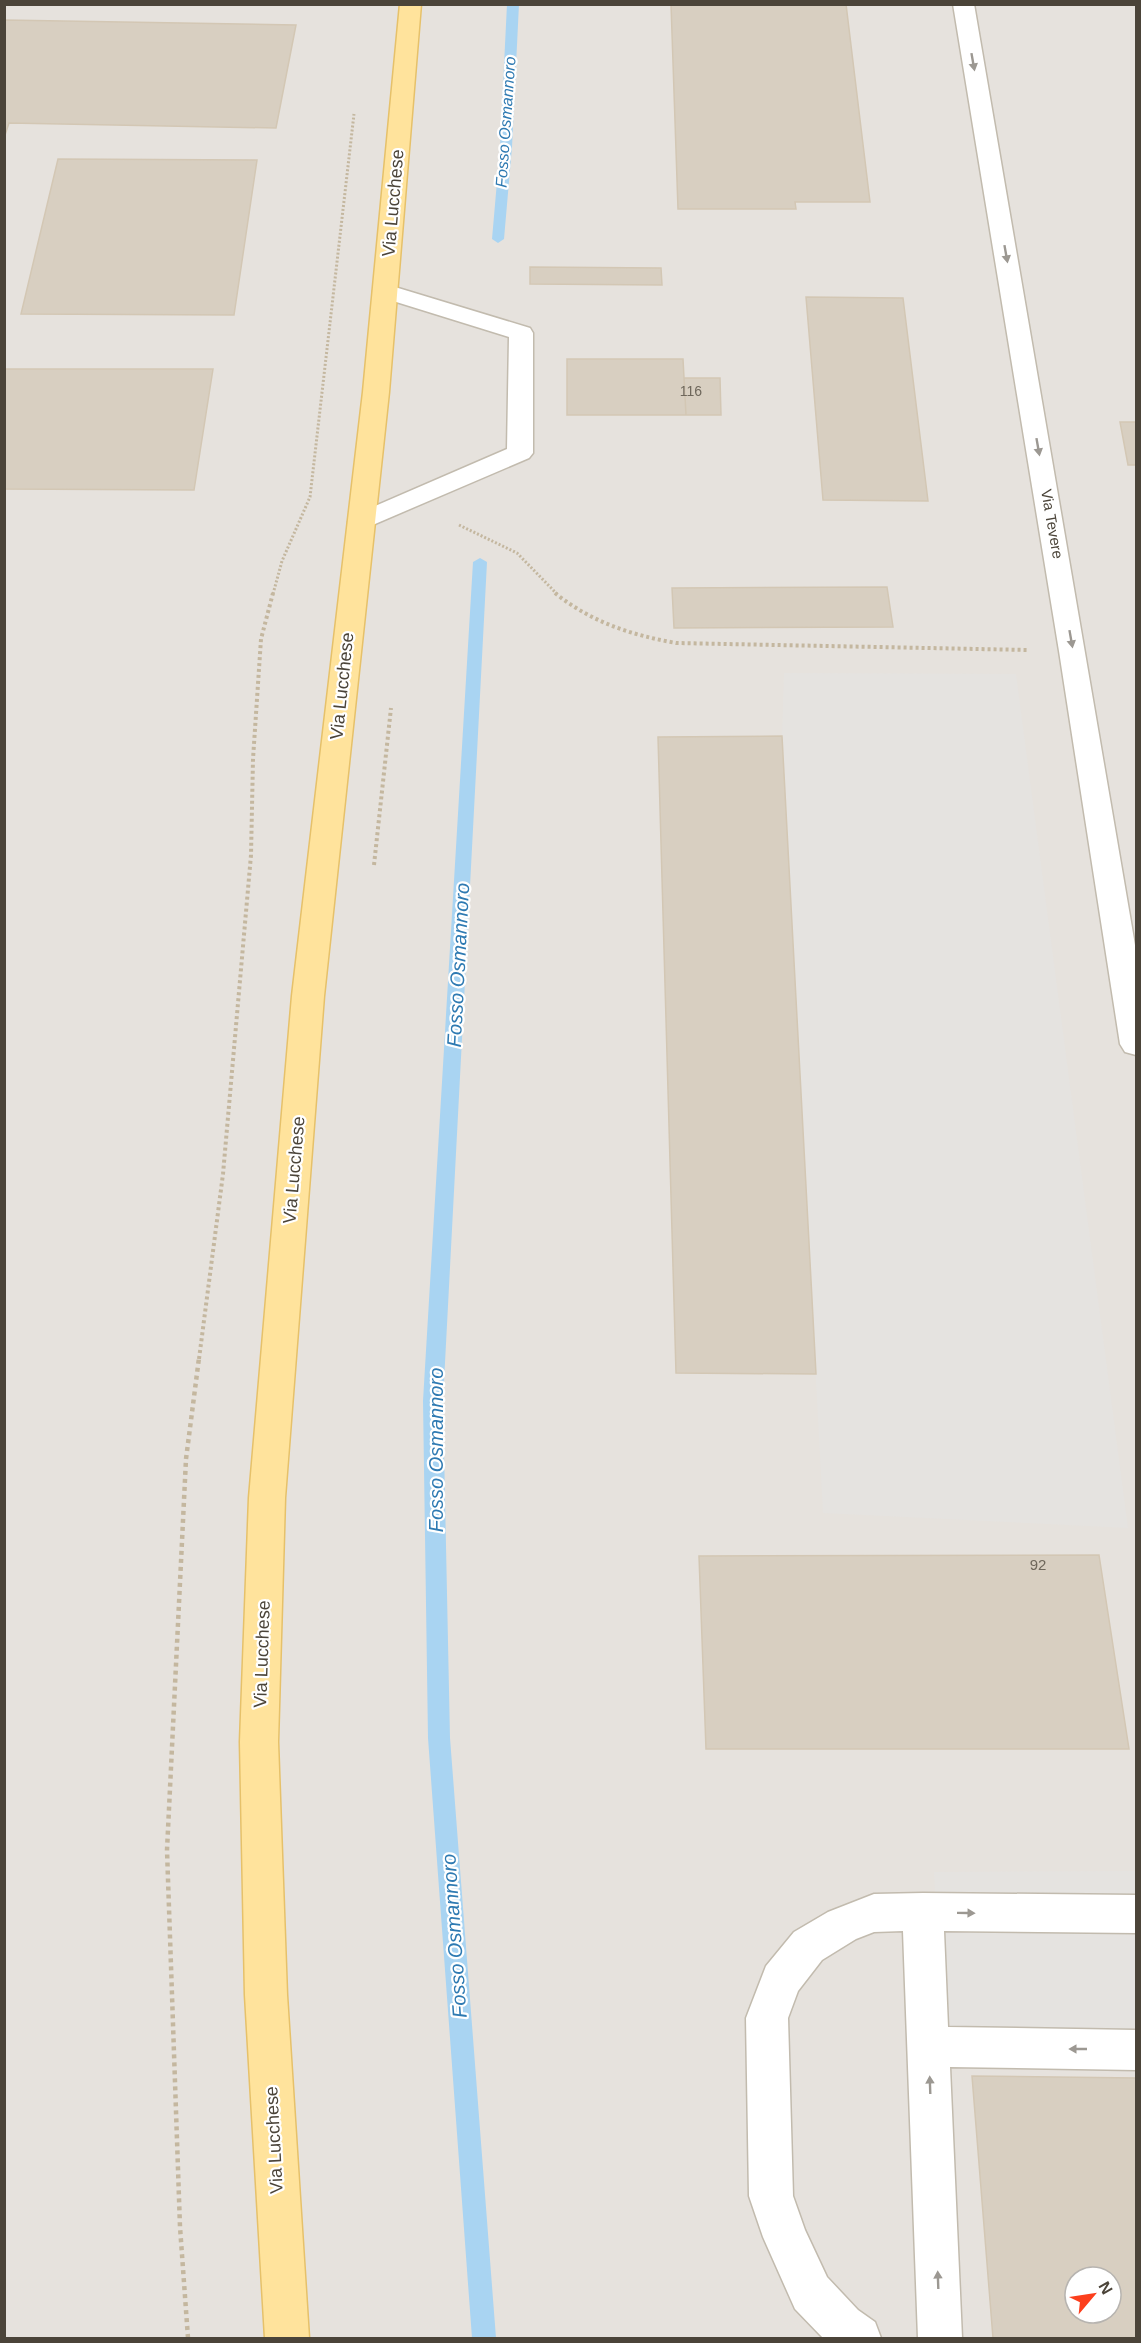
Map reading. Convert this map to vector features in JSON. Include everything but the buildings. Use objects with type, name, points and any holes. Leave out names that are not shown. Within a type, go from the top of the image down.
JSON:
[{"type":"main road","name":"Via Lucchese","points":[[287,2338],[266,1995],[259,1742],[267,1498],[308,996],[385,291],[411,4]]},
{"type":"street","name":"Via Tevere","points":[[963,4],[1137,1044]]},
{"type":"street","points":[[361,522],[520,453],[521,333],[385,291]]},
{"type":"street","points":[[923,1912],[940,2338]]},
{"type":"street","points":[[859,2338],[842,2326],[811,2293],[785,2237],[771,2196],[767,2018],[781,1980],[808,1946],[842,1925],[874,1913],[1137,1914]]},
{"type":"street","points":[[929,2047],[1137,2050]]},
{"type":"path","points":[[188,2338],[180,2228],[167,1850],[186,1458],[223,1174],[251,855],[253,759],[261,639],[282,561],[310,497],[355,108]]},
{"type":"path","points":[[411,501],[516,553],[571,607],[609,627],[641,638],[676,643],[1073,651]]},
{"type":"path","points":[[374,865],[392,697]]},
{"type":"shaded area","points":[[5,5],[1136,5],[1136,2338],[5,2338]]},
{"type":"shaded area","points":[[784,673],[1016,674],[1128,1528],[823,1513],[782,736]]},
{"type":"shaded area","points":[[1136,1871],[1136,2038],[943,2037],[934,1872]]},
{"type":"waterway","name":"Fosso Osmannoro","points":[[498,239],[506,147],[513,4]]},
{"type":"waterway","name":"Fosso Osmannoro","points":[[480,562],[433,1401],[439,1738],[484,2338]]}]
